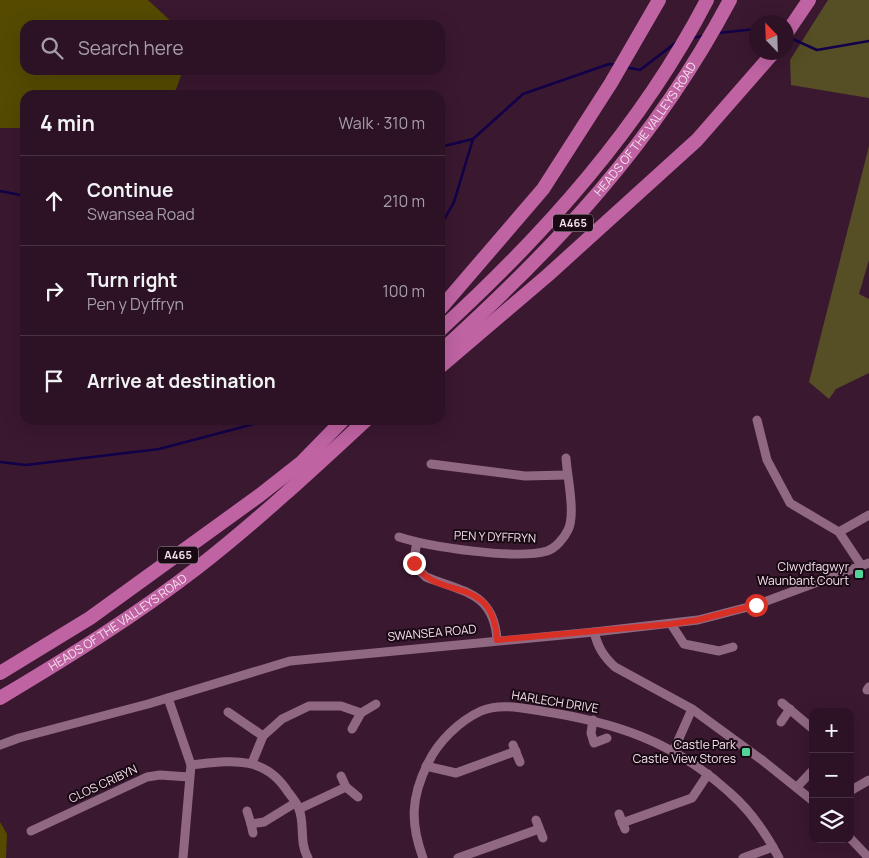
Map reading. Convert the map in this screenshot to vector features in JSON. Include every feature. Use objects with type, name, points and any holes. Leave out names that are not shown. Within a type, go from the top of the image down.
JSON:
[{"type":"highway","points":[[445,303],[543,189],[611,83],[659,0]]},
{"type":"highway","name":"HEADS OF THE VALLEYS ROAD","points":[[445,325],[521,252],[577,190],[624,131],[659,81],[686,38],[706,0]]},
{"type":"highway","name":"HEADS OF THE VALLEYS ROAD","points":[[445,348],[507,292],[588,207],[639,144],[686,77],[730,0]]},
{"type":"highway","points":[[794,22],[809,0]]},
{"type":"highway","points":[[445,363],[548,275],[697,140],[768,60]]},
{"type":"highway","name":"HEADS OF THE VALLEYS ROAD","points":[[0,673],[90,618],[260,495],[302,462],[338,425]]},
{"type":"highway","name":"HEADS OF THE VALLEYS ROAD","points":[[0,698],[73,655],[197,568],[361,425]]},
{"type":"highway","points":[[318,464],[334,459],[372,425]]},
{"type":"street","points":[[757,420],[767,460],[790,503],[839,532],[865,564]]},
{"type":"street","name":"PEN Y DYFFRYN","points":[[399,537],[417,543],[447,548],[511,553],[548,551],[556,546],[571,521],[566,458]]},
{"type":"street","points":[[431,464],[525,476],[567,475]]},
{"type":"street","points":[[839,532],[869,515]]},
{"type":"street","points":[[417,543],[414,563],[419,571],[426,577],[480,599],[490,608],[496,623],[497,640]]},
{"type":"street","name":"SWANSEA ROAD","points":[[0,745],[19,738],[168,698],[290,661],[594,632],[698,620],[756,605],[865,564]]},
{"type":"street","points":[[671,624],[684,644],[719,651],[733,647]]},
{"type":"street","points":[[594,632],[597,644],[604,657],[615,667],[692,708],[798,787],[810,798]]},
{"type":"street","points":[[168,698],[191,765],[183,858]]},
{"type":"street","points":[[782,703],[809,726]]},
{"type":"street","points":[[352,729],[361,712],[376,704]]},
{"type":"street","points":[[252,762],[263,736],[282,719],[309,706],[341,706],[361,712]]},
{"type":"street","name":"HARLECH DRIVE","points":[[423,858],[414,834],[413,819],[416,793],[434,750],[455,728],[481,711],[501,706],[593,720],[630,730],[673,752],[708,774],[751,813],[779,858]]},
{"type":"street","points":[[673,752],[692,708]]},
{"type":"street","points":[[781,722],[790,709]]},
{"type":"street","points":[[228,712],[263,736]]},
{"type":"street","points":[[593,720],[591,733],[594,743],[606,738]]},
{"type":"street","points":[[426,766],[456,773],[515,748],[520,762]]},
{"type":"street","points":[[191,765],[235,761],[252,762],[283,783],[297,806],[303,844],[308,858]]},
{"type":"street","points":[[622,822],[692,798],[708,774]]},
{"type":"street","name":"CLOS CRIBYN","points":[[31,831],[146,777],[160,775],[189,777]]},
{"type":"street","points":[[798,787],[809,775]]},
{"type":"street","points":[[340,776],[346,787],[358,797]]},
{"type":"street","points":[[854,789],[869,780]]},
{"type":"street","points":[[247,811],[252,829],[297,806],[346,787]]},
{"type":"street","points":[[458,858],[539,829]]},
{"type":"street","points":[[854,842],[869,858]]},
{"type":"street","points":[[743,858],[773,847]]},
{"type":"shaded area","points":[[0,0],[148,0],[170,20],[20,20],[20,75],[181,75],[176,90],[20,90],[20,128],[0,128]]},
{"type":"shaded area","points":[[828,0],[869,0],[869,98],[791,85],[790,60],[794,60],[794,54]]},
{"type":"shaded area","points":[[869,146],[869,260],[859,294],[869,299],[869,373],[836,389],[829,399],[809,382]]},
{"type":"shaded area","points":[[0,822],[7,834],[6,858],[0,858]]},
{"type":"waterway","points":[[718,33],[749,30]]},
{"type":"waterway","points":[[691,38],[703,36]]},
{"type":"waterway","points":[[794,40],[817,50],[869,41]]},
{"type":"waterway","points":[[625,67],[640,70],[678,41]]},
{"type":"waterway","points":[[445,218],[454,202],[473,139],[523,94],[609,64],[617,65]]},
{"type":"waterway","points":[[445,146],[473,139]]},
{"type":"waterway","points":[[0,191],[20,195]]},
{"type":"waterway","points":[[0,462],[26,465],[159,449],[250,425]]},
{"type":"place","name":"Clwydfagwyr Waunbant Court","points":[[859,574]]},
{"type":"place","name":"Castle Park Castle View Stores","points":[[746,752]]},
{"type":"route","points":[[414,563],[426,577],[480,599],[490,608],[496,623],[497,640],[671,624],[698,620],[756,605]]}]
